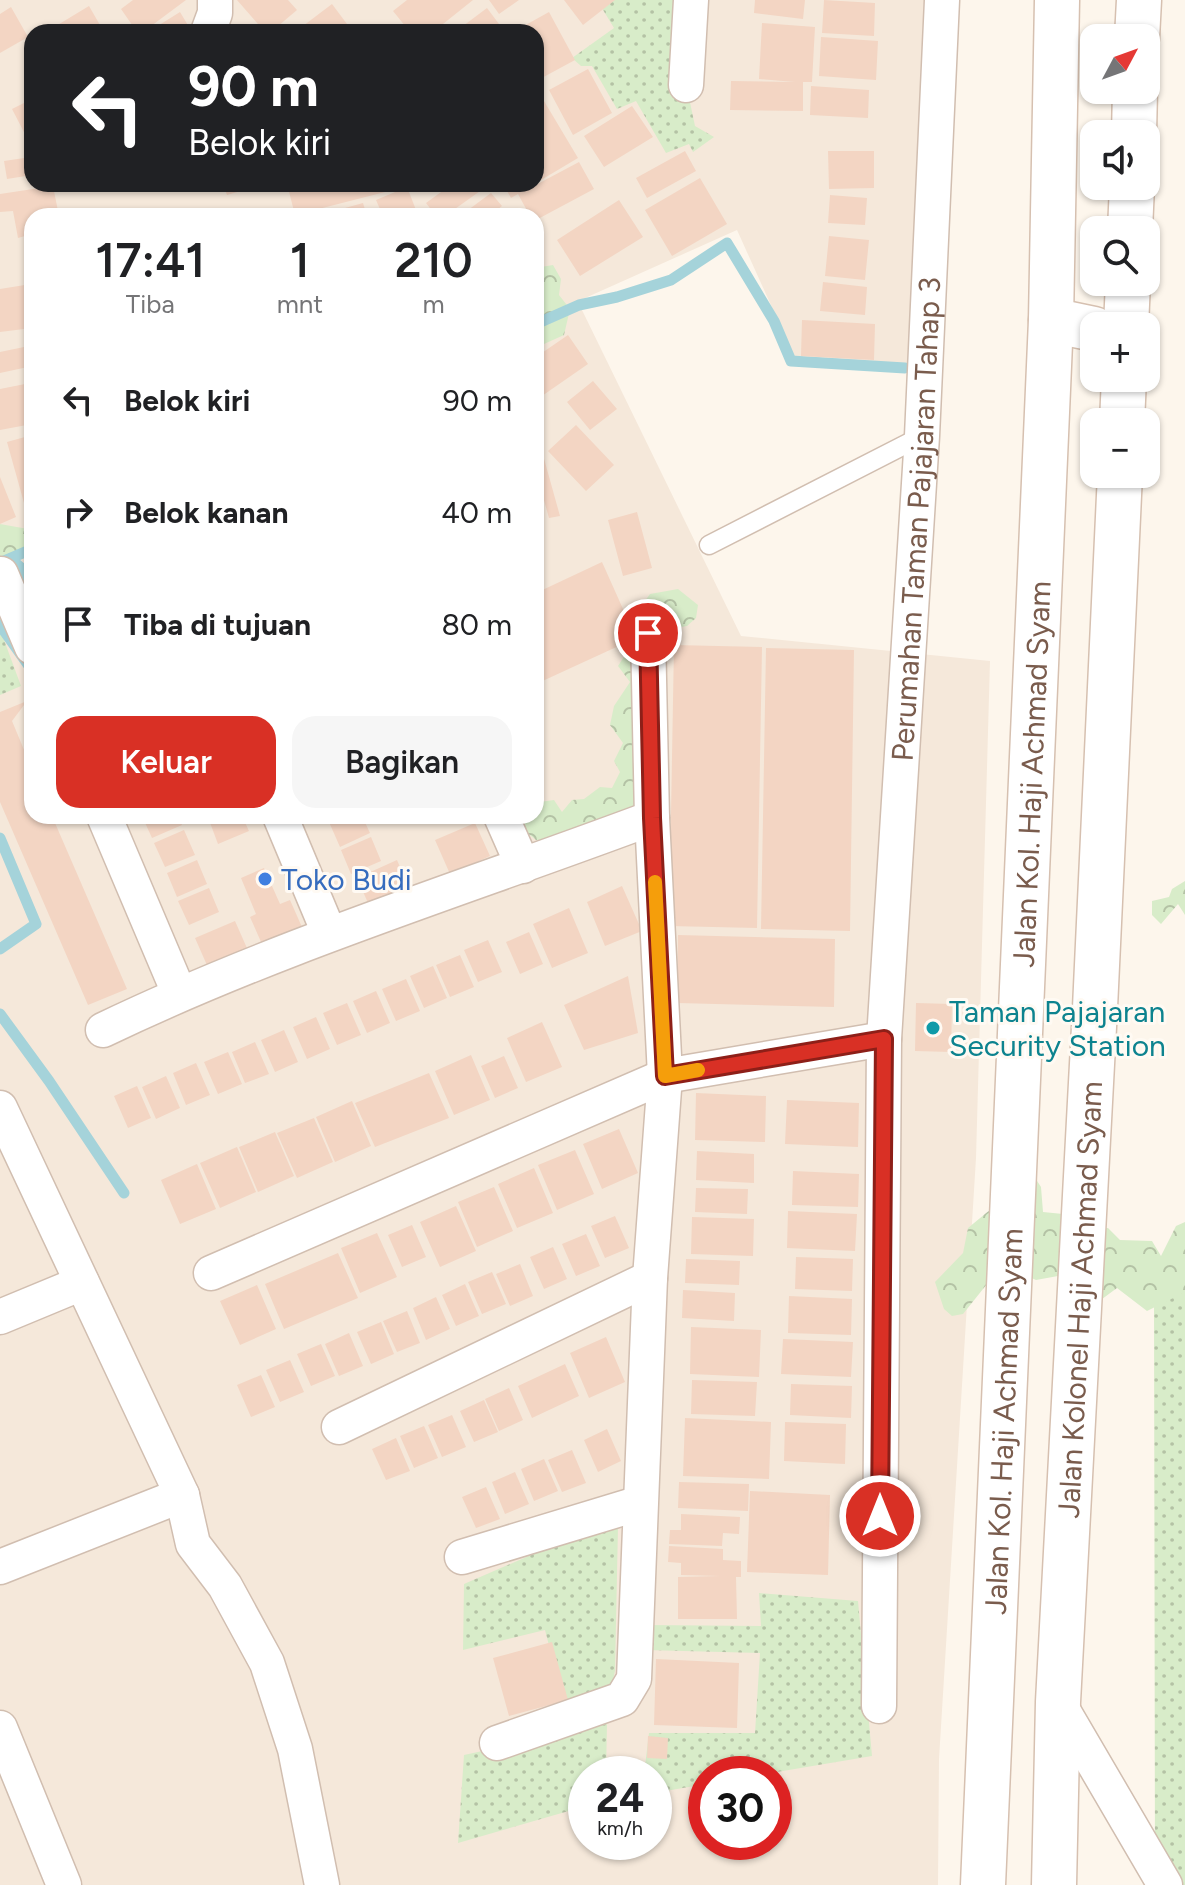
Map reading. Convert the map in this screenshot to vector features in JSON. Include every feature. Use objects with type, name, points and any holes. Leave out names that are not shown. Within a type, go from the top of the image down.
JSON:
[{"type":"main road","name":"Jalan Kol. Haji Achmad Syam","points":[[975,1883],[1051,320],[1057,0]]},
{"type":"main road","points":[[1138,24],[1139,0]]},
{"type":"main road","points":[[1051,320],[1080,326]]},
{"type":"main road","name":"Jalan Kolonel Haji Achmad Syam","points":[[1054,1885],[1058,1702],[1119,488]]},
{"type":"street","points":[[211,24],[215,0]]},
{"type":"street","points":[[686,85],[691,0]]},
{"type":"street","name":"Perumahan Taman Pajajaran Tahap 3","points":[[879,1706],[884,1039],[922,436],[942,0]]},
{"type":"street","points":[[1,574],[24,628]]},
{"type":"street","points":[[497,1743],[622,1699],[634,1679],[650,1278],[665,1076],[652,818],[648,633]]},
{"type":"street","points":[[103,1030],[179,993],[329,933],[652,818]]},
{"type":"street","points":[[107,824],[179,993]]},
{"type":"street","points":[[283,824],[329,933]]},
{"type":"street","points":[[505,824],[523,866]]},
{"type":"street","points":[[211,1273],[665,1076],[884,1039]]},
{"type":"street","points":[[0,1108],[182,1495],[193,1544],[225,1586],[267,1663],[295,1749],[322,1885]]},
{"type":"street","points":[[339,1427],[650,1278]]},
{"type":"street","points":[[0,1317],[82,1283]]},
{"type":"street","points":[[0,1567],[182,1495]]},
{"type":"street","points":[[462,1557],[640,1503]]},
{"type":"street","points":[[1058,1702],[1165,1885]]},
{"type":"street","points":[[0,1728],[64,1885]]},
{"type":"lane","points":[[709,545],[922,436]]},
{"type":"shaded area","points":[[0,0],[924,0],[908,373],[798,365],[737,230],[544,316],[544,208],[24,208],[24,548],[0,559]]},
{"type":"shaded area","points":[[581,308],[741,636],[990,661],[976,1158],[939,1759],[938,1885],[0,1885],[0,563],[24,552],[24,824],[544,824],[544,324]]},
{"type":"green space","points":[[597,0],[676,0],[695,126],[714,137],[693,152],[689,144],[666,153],[636,101],[617,109],[592,66],[581,66],[572,58],[614,28]]},
{"type":"green space","points":[[553,265],[561,279],[559,295],[570,309],[564,335],[544,344],[544,266]]},
{"type":"green space","points":[[0,524],[24,528],[24,552],[0,560]]},
{"type":"green space","points":[[678,589],[698,605],[696,618],[687,626],[652,632],[660,641],[666,658],[665,675],[655,705],[665,712],[668,730],[654,760],[641,809],[546,848],[516,824],[544,824],[544,801],[554,800],[562,812],[572,800],[584,799],[600,787],[612,788],[620,772],[614,761],[623,743],[610,725],[614,706],[630,682],[618,666],[636,637],[642,605],[650,594]]},
{"type":"green space","points":[[0,629],[21,686],[0,695]]},
{"type":"green space","points":[[1185,881],[1185,915],[1178,904],[1161,924],[1152,915],[1152,901],[1169,897],[1172,889]]},
{"type":"green space","points":[[1028,1167],[1041,1187],[1043,1212],[1063,1214],[1080,1229],[1108,1228],[1120,1240],[1152,1241],[1161,1256],[1176,1226],[1185,1222],[1185,1292],[1147,1311],[1117,1288],[1098,1302],[1069,1274],[1036,1280],[1027,1276],[995,1274],[963,1314],[952,1316],[944,1309],[935,1282],[963,1253],[968,1228],[991,1209]]},
{"type":"green space","points":[[1185,1270],[1185,1885],[1155,1885],[1154,1297]]},
{"type":"green space","points":[[605,1523],[618,1527],[615,1671],[611,1690],[565,1707],[545,1630],[463,1650],[464,1584]]},
{"type":"green space","points":[[759,1593],[858,1601],[872,1756],[792,1769],[792,1756],[688,1756],[688,1787],[672,1790],[672,1756],[646,1756],[649,1733],[755,1733],[760,1653],[645,1650],[646,1625],[761,1626]]},
{"type":"green space","points":[[607,1724],[606,1756],[568,1756],[568,1811],[458,1843],[464,1755]]},
{"type":"building","points":[[133,0],[186,0],[154,24],[131,24],[121,9]]},
{"type":"building","points":[[237,0],[288,0],[297,10],[280,24],[258,24]]},
{"type":"building","points":[[407,0],[473,0],[443,24],[404,24],[393,11]]},
{"type":"building","points":[[489,0],[519,0],[499,14]]},
{"type":"building","points":[[564,0],[615,0],[583,25]]},
{"type":"building","points":[[755,0],[805,0],[803,19],[754,13]]},
{"type":"building","points":[[824,0],[875,3],[874,36],[822,33]]},
{"type":"building","points":[[332,4],[347,24],[306,24]]},
{"type":"building","points":[[89,6],[99,24],[59,24]]},
{"type":"building","points":[[11,7],[24,30],[24,39],[0,53],[0,14]]},
{"type":"building","points":[[487,8],[499,24],[466,24]]},
{"type":"building","points":[[180,12],[187,24],[161,24]]},
{"type":"building","points":[[549,12],[575,60],[544,77],[544,24],[527,24]]},
{"type":"building","points":[[762,23],[815,27],[812,82],[803,82],[803,111],[730,110],[731,81],[795,82],[759,79]]},
{"type":"building","points":[[821,37],[878,41],[876,80],[819,76]]},
{"type":"building","points":[[588,69],[612,113],[573,135],[549,90]]},
{"type":"building","points":[[811,86],[869,90],[868,118],[810,115]]},
{"type":"building","points":[[544,101],[578,158],[544,178]]},
{"type":"building","points":[[24,103],[24,132],[12,109]]},
{"type":"building","points":[[632,106],[653,137],[604,167],[584,136]]},
{"type":"building","points":[[685,151],[696,171],[647,198],[636,178]]},
{"type":"building","points":[[828,151],[874,151],[874,188],[829,189]]},
{"type":"building","points":[[24,158],[24,176],[7,179],[4,161]]},
{"type":"building","points":[[579,162],[594,189],[544,216],[544,208],[526,208],[518,194],[511,198],[508,192],[544,192],[544,181]]},
{"type":"building","points":[[700,178],[727,224],[672,256],[645,210]]},
{"type":"building","points":[[24,190],[54,192],[57,208],[24,208],[24,236],[18,238],[13,211],[0,212],[0,194]]},
{"type":"building","points":[[289,192],[385,192],[322,208],[293,208]]},
{"type":"building","points":[[395,192],[409,192],[415,208],[380,208],[376,200]]},
{"type":"building","points":[[441,192],[479,192],[456,208],[430,208],[426,203]]},
{"type":"building","points":[[491,193],[502,206],[499,208],[471,208]]},
{"type":"building","points":[[830,195],[867,198],[865,225],[828,223]]},
{"type":"building","points":[[619,200],[643,237],[580,276],[557,240]]},
{"type":"building","points":[[363,203],[365,208],[345,208]]},
{"type":"building","points":[[829,236],[869,240],[865,280],[825,276]]},
{"type":"building","points":[[823,282],[867,287],[865,315],[820,311]]},
{"type":"building","points":[[24,285],[24,329],[0,332],[0,289]]},
{"type":"building","points":[[802,320],[875,324],[874,360],[801,356]]},
{"type":"building","points":[[568,335],[588,364],[544,395],[544,352]]},
{"type":"building","points":[[24,347],[24,368],[0,373],[0,352]]},
{"type":"building","points":[[593,381],[617,409],[590,430],[567,402]]},
{"type":"building","points":[[24,384],[24,426],[0,430],[0,389]]},
{"type":"building","points":[[576,425],[614,465],[586,491],[548,451]]},
{"type":"building","points":[[24,437],[24,503],[7,442]]},
{"type":"building","points":[[544,459],[560,516],[549,518],[544,500]]},
{"type":"building","points":[[0,477],[16,517],[0,524]]},
{"type":"building","points":[[637,512],[652,568],[623,576],[608,520]]},
{"type":"building","points":[[602,562],[636,638],[544,680],[544,589]]},
{"type":"building","points":[[674,645],[762,647],[757,928],[669,926]]},
{"type":"building","points":[[766,648],[854,650],[850,931],[761,929]]},
{"type":"building","points":[[24,702],[12,721],[24,750],[24,824],[55,824],[127,989],[88,1005],[0,802],[0,712]]},
{"type":"building","points":[[146,824],[182,824],[182,825],[152,838]]},
{"type":"building","points":[[210,824],[246,824],[249,831],[218,844]]},
{"type":"building","points":[[330,824],[366,824],[370,833],[340,847]]},
{"type":"building","points":[[475,824],[490,856],[450,874],[435,840]]},
{"type":"building","points":[[184,830],[195,855],[165,867],[154,843]]},
{"type":"building","points":[[371,837],[381,861],[351,874],[341,850]]},
{"type":"building","points":[[197,860],[207,884],[177,897],[167,873]]},
{"type":"building","points":[[397,860],[412,895],[372,912],[357,878]]},
{"type":"building","points":[[264,868],[280,904],[290,900],[305,934],[265,951],[250,917],[256,914],[241,878]]},
{"type":"building","points":[[622,886],[642,931],[605,946],[587,902]]},
{"type":"building","points":[[209,888],[219,912],[189,925],[178,901]]},
{"type":"building","points":[[569,908],[588,953],[552,968],[533,924]]},
{"type":"building","points":[[235,921],[250,955],[210,972],[195,938]]},
{"type":"building","points":[[529,932],[543,964],[520,974],[506,942]]},
{"type":"building","points":[[678,935],[835,939],[834,1007],[677,1003]]},
{"type":"building","points":[[488,940],[502,972],[478,982],[464,950]]},
{"type":"building","points":[[460,955],[474,987],[450,997],[436,965]]},
{"type":"building","points":[[433,966],[447,998],[424,1008],[410,976]]},
{"type":"building","points":[[628,976],[638,1033],[584,1050],[564,1005]]},
{"type":"building","points":[[406,979],[420,1011],[396,1021],[382,989]]},
{"type":"building","points":[[376,991],[390,1023],[367,1033],[353,1001]]},
{"type":"building","points":[[347,1003],[361,1035],[337,1045],[323,1013]]},
{"type":"building","name":"Taman Pajajaran Security Station","points":[[916,1003],[952,1004],[951,1052],[915,1051]]},
{"type":"building","points":[[316,1017],[330,1049],[307,1059],[293,1027]]},
{"type":"building","points":[[542,1022],[562,1067],[526,1082],[507,1038]]},
{"type":"building","points":[[284,1030],[298,1062],[275,1072],[261,1040]]},
{"type":"building","points":[[255,1042],[269,1074],[245,1083],[232,1052]]},
{"type":"building","points":[[228,1052],[242,1084],[218,1094],[204,1062]]},
{"type":"building","points":[[471,1055],[490,1100],[454,1115],[435,1071]]},
{"type":"building","points":[[504,1056],[518,1088],[495,1098],[481,1066]]},
{"type":"building","points":[[196,1063],[210,1095],[186,1105],[173,1073]]},
{"type":"building","points":[[429,1073],[449,1118],[375,1147],[355,1103]]},
{"type":"building","points":[[166,1076],[180,1108],[156,1119],[142,1087]]},
{"type":"building","points":[[137,1086],[151,1118],[128,1128],[114,1096]]},
{"type":"building","points":[[696,1093],[766,1096],[765,1142],[695,1140]]},
{"type":"building","points":[[787,1100],[859,1103],[858,1147],[785,1144]]},
{"type":"building","points":[[352,1101],[371,1146],[335,1162],[316,1117]]},
{"type":"building","points":[[314,1118],[333,1162],[297,1178],[277,1133]]},
{"type":"building","points":[[619,1129],[638,1173],[602,1189],[583,1144]]},
{"type":"building","points":[[275,1132],[294,1176],[258,1192],[239,1147]]},
{"type":"building","points":[[237,1147],[256,1192],[220,1208],[200,1163]]},
{"type":"building","points":[[575,1150],[594,1194],[557,1210],[538,1165]]},
{"type":"building","points":[[697,1151],[754,1154],[754,1183],[696,1180]]},
{"type":"building","points":[[197,1164],[216,1209],[180,1224],[161,1180]]},
{"type":"building","points":[[534,1168],[553,1213],[517,1228],[498,1184]]},
{"type":"building","points":[[793,1171],[859,1174],[858,1207],[792,1205]]},
{"type":"building","points":[[494,1187],[513,1231],[477,1247],[458,1202]]},
{"type":"building","points":[[696,1188],[748,1189],[747,1214],[695,1212]]},
{"type":"building","points":[[456,1206],[476,1251],[440,1267],[420,1222]]},
{"type":"building","points":[[788,1211],[857,1214],[855,1251],[787,1248]]},
{"type":"building","points":[[615,1216],[629,1248],[605,1258],[591,1226]]},
{"type":"building","points":[[692,1217],[754,1219],[753,1256],[691,1254]]},
{"type":"building","points":[[412,1225],[426,1257],[402,1267],[388,1235]]},
{"type":"building","points":[[377,1233],[397,1277],[360,1293],[341,1248]]},
{"type":"building","points":[[586,1234],[600,1266],[576,1276],[562,1244]]},
{"type":"building","points":[[553,1247],[567,1279],[544,1289],[530,1257]]},
{"type":"building","points":[[338,1253],[358,1298],[284,1329],[265,1284]]},
{"type":"building","points":[[796,1257],[853,1259],[852,1291],[795,1289]]},
{"type":"building","points":[[686,1259],[740,1261],[739,1285],[685,1283]]},
{"type":"building","points":[[520,1264],[533,1296],[510,1306],[496,1274]]},
{"type":"building","points":[[492,1272],[506,1304],[482,1314],[468,1282]]},
{"type":"building","points":[[465,1284],[479,1316],[456,1326],[442,1295]]},
{"type":"building","points":[[257,1285],[276,1329],[240,1345],[220,1301]]},
{"type":"building","points":[[683,1290],[735,1293],[734,1321],[682,1318]]},
{"type":"building","points":[[789,1296],[852,1299],[851,1335],[788,1333]]},
{"type":"building","points":[[436,1297],[450,1329],[426,1340],[413,1308]]},
{"type":"building","points":[[407,1311],[420,1343],[397,1352],[383,1321]]},
{"type":"building","points":[[381,1322],[394,1354],[371,1364],[357,1332]]},
{"type":"building","points":[[691,1327],[761,1330],[759,1377],[690,1374]]},
{"type":"building","points":[[349,1333],[363,1366],[339,1376],[325,1344]]},
{"type":"building","points":[[606,1337],[625,1382],[589,1398],[570,1353]]},
{"type":"building","points":[[783,1339],[853,1342],[851,1377],[781,1374]]},
{"type":"building","points":[[321,1344],[335,1376],[311,1386],[297,1354]]},
{"type":"building","points":[[290,1360],[304,1392],[280,1402],[266,1370]]},
{"type":"building","points":[[565,1364],[579,1396],[532,1418],[518,1386]]},
{"type":"building","points":[[261,1375],[275,1407],[251,1417],[237,1385]]},
{"type":"building","points":[[692,1380],[757,1382],[755,1416],[691,1414]]},
{"type":"building","points":[[791,1384],[852,1386],[851,1418],[790,1415]]},
{"type":"building","points":[[509,1388],[523,1420],[499,1431],[485,1399]]},
{"type":"building","points":[[484,1400],[498,1432],[474,1442],[460,1411]]},
{"type":"building","points":[[452,1415],[466,1447],[442,1457],[428,1425]]},
{"type":"building","points":[[685,1418],[771,1422],[769,1479],[683,1476]]},
{"type":"building","points":[[785,1422],[846,1424],[845,1464],[784,1461]]},
{"type":"building","points":[[424,1426],[438,1458],[414,1468],[400,1436]]},
{"type":"building","points":[[607,1429],[621,1461],[598,1472],[584,1440]]},
{"type":"building","points":[[396,1438],[410,1471],[386,1480],[372,1449]]},
{"type":"building","points":[[572,1450],[586,1483],[562,1492],[548,1460]]},
{"type":"building","points":[[544,1459],[558,1491],[534,1501],[521,1469]]},
{"type":"building","points":[[515,1472],[529,1504],[505,1514],[492,1482]]},
{"type":"building","points":[[679,1482],[749,1484],[748,1511],[678,1508]]},
{"type":"building","points":[[486,1487],[500,1519],[476,1528],[462,1497]]},
{"type":"building","points":[[750,1491],[830,1495],[828,1575],[747,1572]]},
{"type":"building","points":[[681,1514],[740,1517],[739,1534],[723,1533],[722,1546],[669,1544],[670,1530],[681,1530]]},
{"type":"building","points":[[669,1546],[723,1549],[723,1560],[741,1561],[741,1577],[736,1577],[737,1619],[678,1619],[678,1577],[720,1576],[681,1575],[681,1563],[668,1562]]},
{"type":"building","points":[[552,1642],[568,1700],[509,1716],[493,1658]]},
{"type":"building","points":[[656,1659],[739,1663],[737,1728],[654,1725]]},
{"type":"building","points":[[648,1736],[668,1738],[667,1756],[647,1756]]},
{"type":"waterway","points":[[544,320],[579,305],[671,280],[727,243],[774,321],[791,361],[905,368]]},
{"type":"waterway","points":[[4,561],[24,552]]},
{"type":"waterway","points":[[9,559],[24,572]]},
{"type":"waterway","points":[[0,625],[24,659]]},
{"type":"waterway","points":[[0,838],[36,924],[0,949]]},
{"type":"waterway","points":[[0,1014],[124,1193]]},
{"type":"slow traffic","points":[[655,882],[665,1076],[698,1070]]},
{"type":"place","name":"Toko Budi","points":[[265,879]]},
{"type":"place","name":"Taman Pajajaran Security Station","points":[[933,1028]]},
{"type":"route","points":[[648,633],[652,818],[665,1076],[884,1039],[880,1516]]}]
